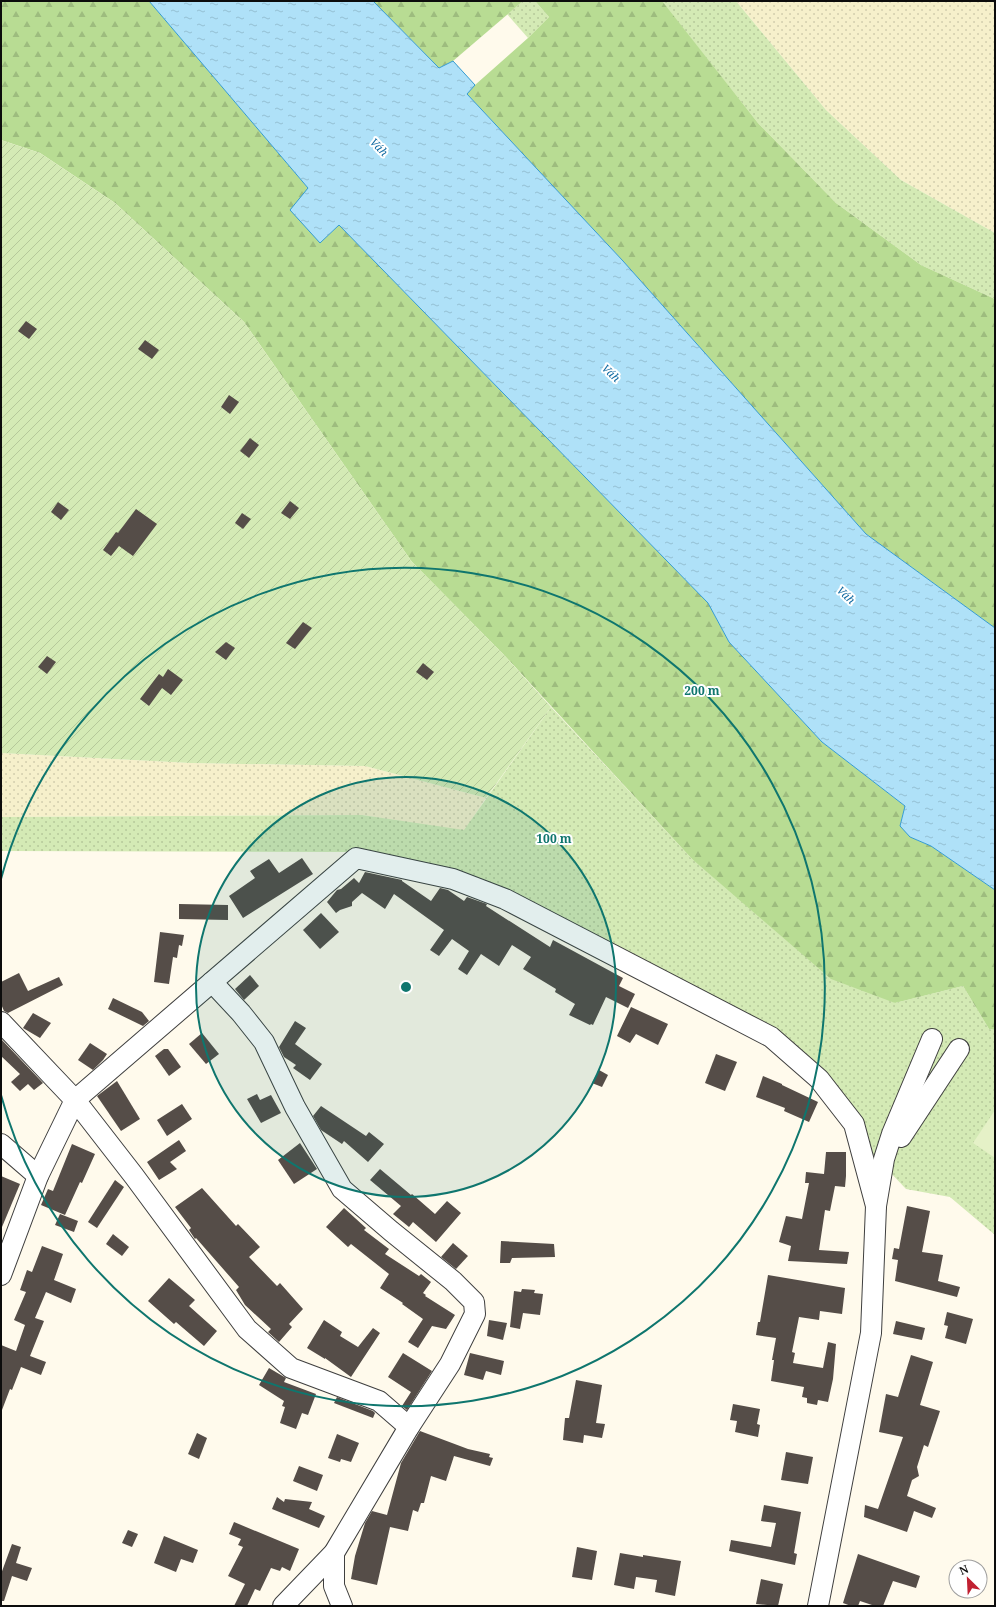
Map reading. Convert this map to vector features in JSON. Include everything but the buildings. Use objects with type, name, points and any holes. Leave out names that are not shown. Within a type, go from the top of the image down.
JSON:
[{"type":"street","points":[[1,1275],[38,1176],[75,1100],[356,858],[453,879],[505,899],[771,1037],[819,1079],[854,1124],[876,1206]]},
{"type":"street","points":[[212,982],[241,1013],[264,1042],[295,1107],[342,1189],[453,1281],[474,1302],[475,1314],[450,1364],[409,1427],[334,1553],[283,1606]]},
{"type":"street","points":[[1,1022],[75,1100],[134,1176],[247,1329],[291,1368],[379,1401],[409,1427]]},
{"type":"street","points":[[818,1606],[871,1333],[876,1206],[884,1159],[892,1134],[932,1039]]},
{"type":"street","points":[[884,1159],[899,1140],[959,1049]]},
{"type":"street","points":[[1,1144],[38,1176]]},
{"type":"street","points":[[334,1553],[334,1586],[342,1606]]},
{"type":"shaded area","points":[[736,1],[995,1],[995,233],[901,180],[826,110]]},
{"type":"shaded area","points":[[1,753],[190,763],[365,766],[486,798],[464,831],[362,815],[1,817]]},
{"type":"green space","points":[[1,1],[149,1],[308,188],[320,243],[339,225],[708,603],[729,642],[822,742],[905,806],[900,825],[910,837],[931,846],[995,890],[995,1030],[989,1029],[963,986],[895,1003],[831,979],[692,859],[504,655],[412,562],[244,322],[115,203],[40,153],[1,140]]},
{"type":"green space","points":[[373,1],[523,1],[453,61],[439,68]]},
{"type":"green space","points":[[523,1],[535,1],[549,17],[528,38],[507,14]]},
{"type":"green space","points":[[535,1],[662,1],[758,123],[836,203],[921,265],[995,299],[995,628],[866,534],[623,261],[467,94],[549,17]]},
{"type":"green space","points":[[661,1],[736,1],[826,110],[901,180],[995,233],[995,299],[921,265],[836,203],[758,123]]},
{"type":"green space","points":[[1,140],[40,153],[115,203],[244,322],[412,562],[504,655],[551,707],[486,798],[365,766],[190,763],[1,753]]},
{"type":"green space","points":[[551,707],[692,859],[895,1003],[963,986],[989,1029],[995,1030],[995,1235],[950,1197],[906,1189],[869,1150],[822,1075],[458,873],[402,858],[353,852],[1,851],[1,817],[362,815],[464,830]]},
{"type":"green space","points":[[995,1110],[995,1158],[973,1143]]},
{"type":"water","name":"Váh","points":[[149,1],[373,1],[439,68],[453,61],[475,85],[467,94],[623,261],[866,534],[995,628],[995,890],[931,846],[910,837],[900,826],[905,806],[822,742],[729,642],[708,603],[339,225],[320,243],[290,210],[308,188]]}]
